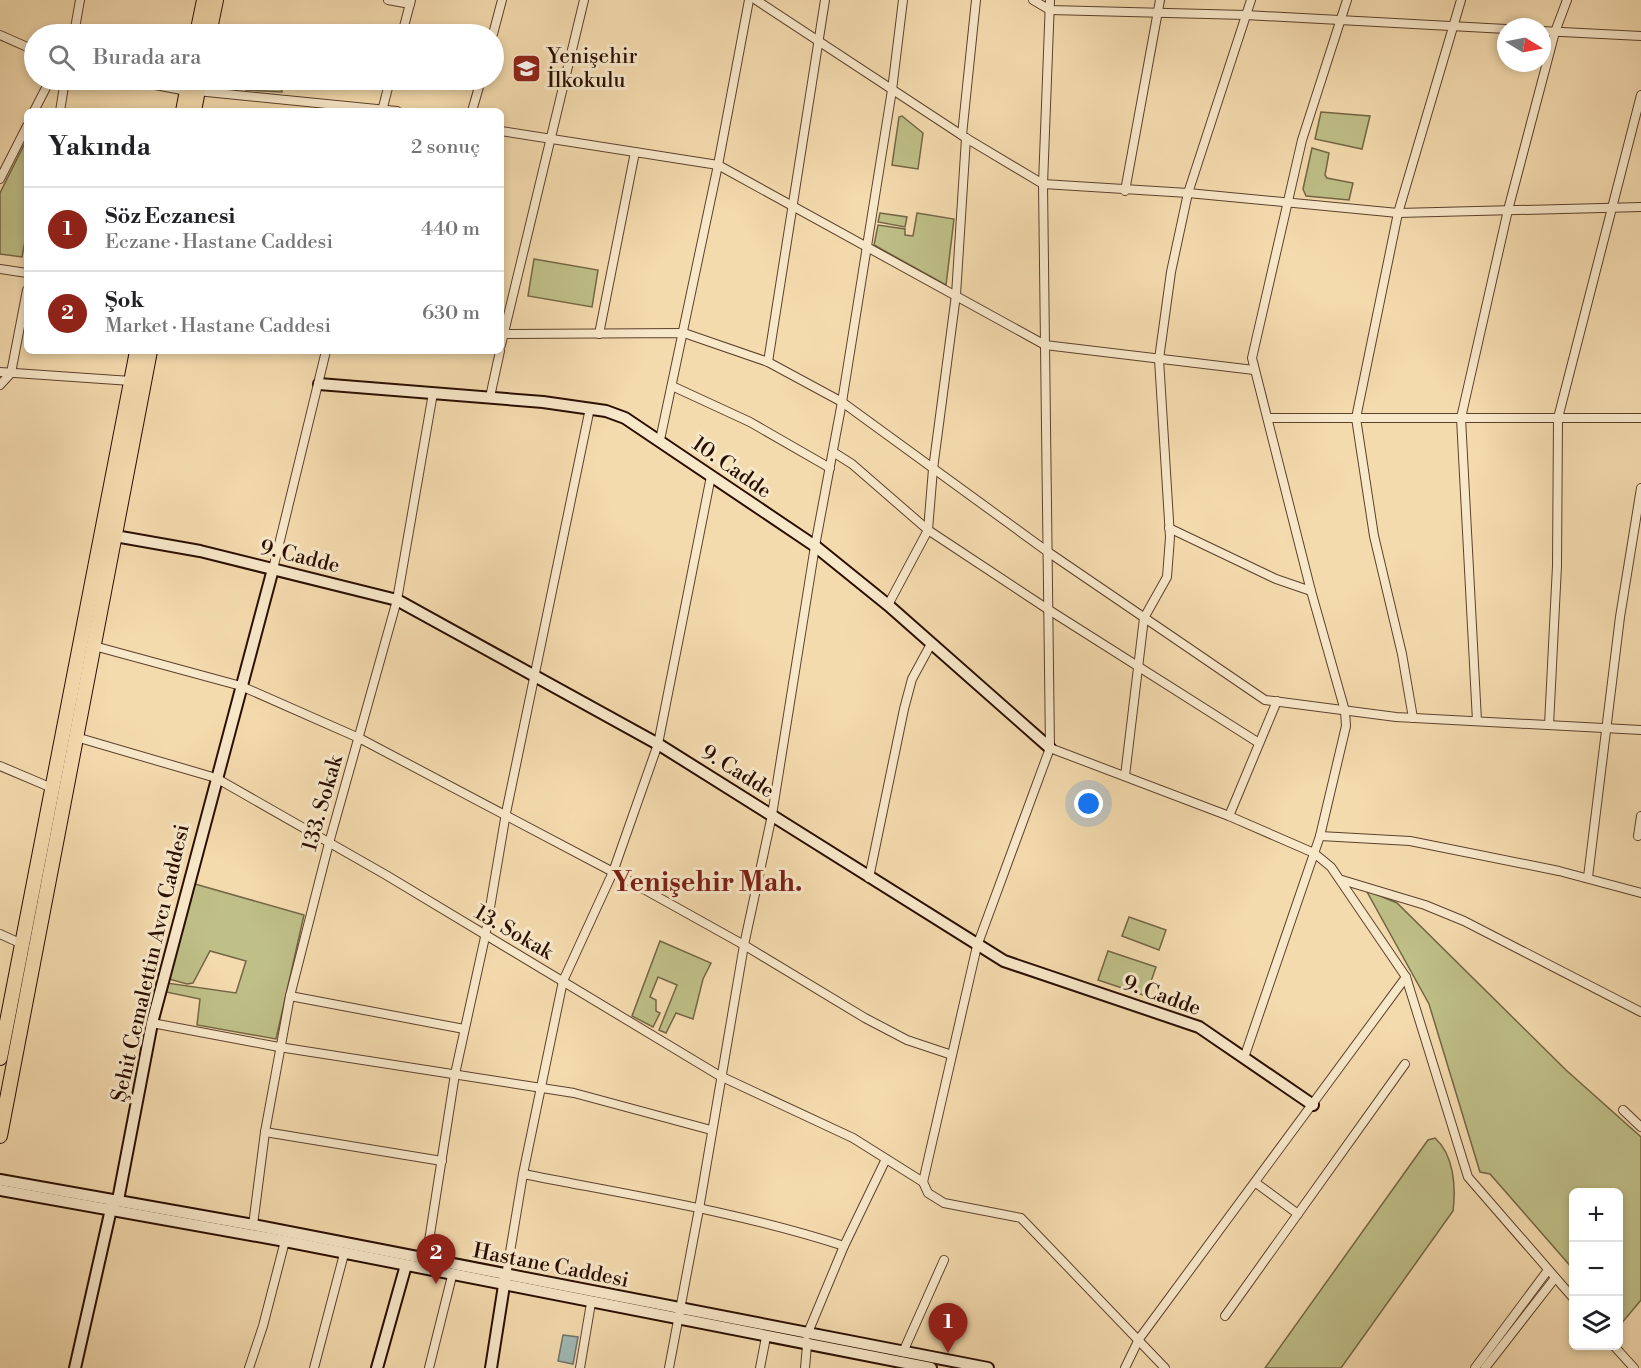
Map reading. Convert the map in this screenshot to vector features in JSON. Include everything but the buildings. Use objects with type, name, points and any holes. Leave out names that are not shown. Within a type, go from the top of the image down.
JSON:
[{"type":"highway","points":[[199,24],[204,0]]},
{"type":"highway","points":[[211,24],[216,0]]},
{"type":"highway","points":[[184,108],[191,90]]},
{"type":"highway","points":[[193,90],[194,108]]},
{"type":"highway","points":[[0,1056],[136,354]]},
{"type":"highway","points":[[0,1136],[149,354]]},
{"type":"street","points":[[76,24],[80,0]]},
{"type":"street","points":[[388,0],[410,2],[404,24]]},
{"type":"street","points":[[496,24],[502,0]]},
{"type":"street","points":[[504,326],[584,0]]},
{"type":"street","points":[[660,440],[718,165],[749,0]]},
{"type":"street","points":[[756,0],[964,137],[1043,184],[1286,202],[1398,213],[1641,207]]},
{"type":"street","points":[[768,362],[825,0]]},
{"type":"street","points":[[669,1368],[744,945],[772,815],[815,546],[842,402],[892,90],[903,0]]},
{"type":"street","points":[[888,605],[928,530],[933,469],[956,295],[964,137],[976,0]]},
{"type":"street","points":[[1033,0],[1050,10],[1246,15],[1338,22],[1497,29]]},
{"type":"street","points":[[923,1182],[977,946],[1050,748],[1043,184],[1050,0]]},
{"type":"street","points":[[1125,191],[1160,0]]},
{"type":"street","points":[[1125,776],[1144,618],[1167,577],[1169,528],[1159,359],[1171,272],[1188,194],[1251,0]]},
{"type":"street","points":[[1244,1058],[1320,836],[1346,726],[1345,711],[1311,591],[1252,358],[1286,202],[1313,97],[1347,0]]},
{"type":"street","points":[[1413,718],[1402,654],[1374,536],[1356,418],[1398,213],[1451,27],[1461,0]]},
{"type":"street","points":[[1477,722],[1461,418],[1474,351],[1508,210],[1555,32],[1567,0]]},
{"type":"street","points":[[1551,32],[1641,36]]},
{"type":"street","points":[[0,35],[24,46]]},
{"type":"street","points":[[36,108],[45,90]]},
{"type":"street","points":[[60,108],[63,90]]},
{"type":"street","points":[[231,90],[367,108]]},
{"type":"street","points":[[383,108],[387,90]]},
{"type":"street","points":[[473,108],[478,90]]},
{"type":"street","points":[[1549,725],[1557,566],[1558,418],[1641,95]]},
{"type":"street","points":[[0,179],[24,132]]},
{"type":"street","points":[[504,132],[718,165],[793,204],[1045,345],[1254,370]]},
{"type":"street","points":[[599,334],[635,153]]},
{"type":"street","points":[[0,269],[24,273]]},
{"type":"street","points":[[0,385],[11,373],[24,306]]},
{"type":"street","points":[[504,334],[684,333],[768,362],[842,402],[1048,552],[1265,700],[1413,718],[1641,730]]},
{"type":"street","points":[[273,568],[325,354]]},
{"type":"street","points":[[490,397],[499,354]]},
{"type":"street","points":[[0,372],[131,381]]},
{"type":"street","name":"10. Cadde","points":[[319,384],[490,397],[590,408],[625,418],[815,546],[888,605],[1033,730],[1050,748]]},
{"type":"street","points":[[672,386],[750,422],[830,468]]},
{"type":"street","name":"133. Sokak","points":[[253,1225],[265,1132],[290,996],[329,843],[397,600],[433,393]]},
{"type":"street","points":[[426,1260],[455,1074],[485,937],[506,813],[590,408]]},
{"type":"street","points":[[1268,418],[1641,418]]},
{"type":"street","points":[[833,452],[852,464],[928,530],[1259,743]]},
{"type":"street","points":[[491,1368],[523,1174],[563,981],[613,872],[658,744],[711,476]]},
{"type":"street","points":[[1588,877],[1620,617],[1641,488]]},
{"type":"street","points":[[1169,528],[1276,579],[1311,591]]},
{"type":"street","name":"9. Cadde","points":[[115,536],[200,551],[397,600],[658,744],[1004,961],[1198,1027],[1313,1105]]},
{"type":"street","name":"Şehit Cemalettin Avcı Caddesi","points":[[76,1368],[114,1205],[152,1023],[273,568]]},
{"type":"street","points":[[869,878],[904,709],[912,679],[931,644]]},
{"type":"street","points":[[94,646],[241,686],[359,738],[506,813],[613,872],[744,945],[865,1018],[907,1040],[952,1055]]},
{"type":"street","points":[[1229,816],[1277,701]]},
{"type":"street","name":"13. Sokak","points":[[76,737],[216,778],[563,981],[720,1076],[854,1138],[923,1182],[928,1193],[944,1203],[1021,1218],[1165,1368]]},
{"type":"street","points":[[1050,748],[1229,816],[1314,853],[1342,880],[1406,977],[1468,1177],[1571,1296]]},
{"type":"street","points":[[0,766],[52,788]]},
{"type":"street","points":[[1638,836],[1641,816]]},
{"type":"street","points":[[1320,836],[1410,842],[1588,877],[1641,893]]},
{"type":"street","points":[[1342,880],[1425,905],[1464,921],[1641,1011]]},
{"type":"street","points":[[0,934],[22,944]]},
{"type":"street","points":[[1125,1368],[1139,1339],[1406,977]]},
{"type":"street","points":[[290,996],[464,1029]]},
{"type":"street","points":[[152,1023],[279,1047],[574,1093],[711,1130]]},
{"type":"street","points":[[1225,1316],[1405,1064]]},
{"type":"street","points":[[1623,1110],[1641,1127]]},
{"type":"street","points":[[265,1132],[442,1161]]},
{"type":"street","points":[[805,1368],[807,1340],[844,1246],[886,1159]]},
{"type":"street","points":[[523,1174],[699,1209],[803,1233],[844,1246]]},
{"type":"street","name":"Hastane Caddesi","points":[[0,1179],[452,1276],[505,1280],[807,1340],[931,1368]]},
{"type":"street","points":[[1256,1183],[1298,1214]]},
{"type":"street","name":"Hastane Caddesi","points":[[0,1191],[253,1225],[426,1260],[591,1303],[678,1314],[765,1337],[903,1352],[988,1368]]},
{"type":"street","points":[[249,1368],[263,1326],[285,1241]]},
{"type":"street","points":[[314,1368],[344,1254]]},
{"type":"street","points":[[903,1352],[944,1260]]},
{"type":"street","points":[[377,1368],[406,1265]]},
{"type":"street","points":[[1475,1368],[1548,1270]]},
{"type":"street","points":[[429,1368],[452,1276]]},
{"type":"street","points":[[1485,1368],[1555,1278]]},
{"type":"street","points":[[580,1368],[591,1303]]},
{"type":"street","points":[[760,1368],[765,1337]]},
{"type":"street","points":[[1618,1350],[1634,1368]]},
{"type":"green space","points":[[246,90],[282,90],[282,92]]},
{"type":"green space","points":[[1321,112],[1370,116],[1362,149],[1315,139]]},
{"type":"green space","points":[[902,116],[923,133],[918,169],[892,165],[899,117]]},
{"type":"green space","points":[[24,145],[24,246],[22,257],[0,254],[0,193]]},
{"type":"green space","points":[[1312,148],[1329,153],[1325,175],[1327,178],[1353,183],[1349,200],[1306,196],[1303,189]]},
{"type":"green space","points":[[880,213],[907,217],[905,227],[878,222]]},
{"type":"green space","points":[[917,213],[954,219],[946,285],[874,245],[878,225],[905,229],[905,235],[913,236]]},
{"type":"green space","points":[[534,259],[598,270],[592,307],[528,296]]},
{"type":"green space","points":[[195,884],[304,915],[276,1039],[197,1025],[200,999],[166,992],[167,983],[236,993],[246,961],[210,951],[193,983],[187,984],[169,979]]},
{"type":"green space","points":[[1366,890],[1397,903],[1566,1070],[1641,1137],[1641,1300],[1623,1322],[1623,1188],[1569,1188],[1569,1264],[1490,1174],[1480,1172],[1429,1004]]},
{"type":"green space","points":[[1129,917],[1166,930],[1159,950],[1122,936]]},
{"type":"green space","points":[[660,941],[711,963],[703,979],[693,1019],[676,1013],[666,1033],[659,1030],[677,985],[658,977],[650,997],[656,1000],[656,1011],[660,1013],[653,1027],[632,1016]]},
{"type":"green space","points":[[1108,951],[1156,967],[1146,996],[1098,980]]},
{"type":"green space","points":[[1435,1138],[1450,1162],[1454,1192],[1453,1211],[1341,1368],[1265,1368],[1428,1140]]},
{"type":"water","points":[[563,1335],[578,1337],[573,1364],[558,1361]]},
{"type":"place","name":"Yenişehir İlkokulu","points":[[526,68]]},
{"type":"place","name":"Şok","points":[[436,1284]]},
{"type":"place","name":"Söz Eczanesi","points":[[948,1353]]},
{"type":"district","name":"Yenişehir Mah.","points":[[707,882]]}]
